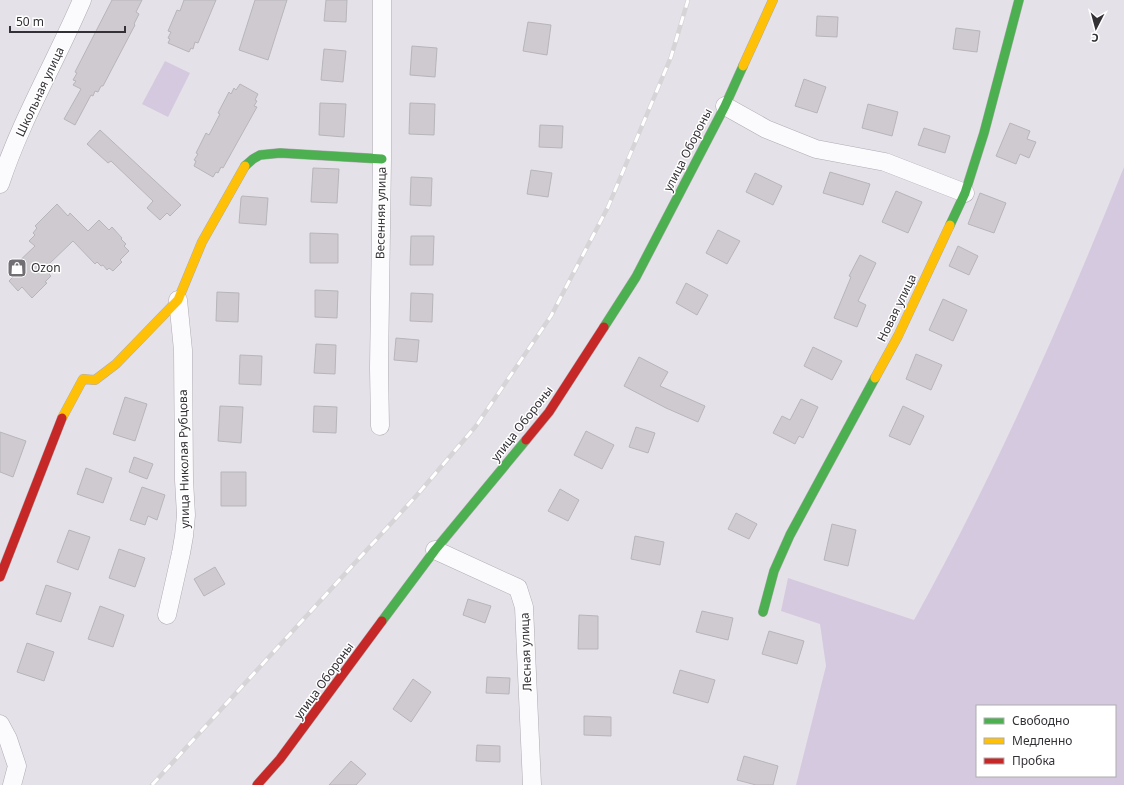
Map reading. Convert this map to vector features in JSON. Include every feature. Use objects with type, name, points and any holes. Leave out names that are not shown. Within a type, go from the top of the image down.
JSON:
[{"type":"street","name":"Школьная улица","points":[[0,184],[6,165],[82,0]]},
{"type":"street","name":"Весенняя улица","points":[[380,426],[379,368],[382,159],[382,0]]},
{"type":"street","name":"улица Обороны","points":[[257,785],[280,759],[435,550],[549,412],[636,277],[725,106],[773,0]]},
{"type":"street","name":"Новая улица","points":[[763,612],[774,571],[790,535],[898,336],[965,193],[998,82],[1019,0]]},
{"type":"street","points":[[725,106],[766,129],[816,149],[885,162],[965,193]]},
{"type":"street","points":[[0,577],[63,415],[83,380],[95,380],[116,364],[178,300],[202,242],[244,167],[253,157],[265,154],[280,153],[382,159]]},
{"type":"street","name":"улица Николая Рубцова","points":[[167,615],[182,547],[186,515],[182,350],[178,300]]},
{"type":"street","name":"Лесная улица","points":[[435,550],[445,556],[518,588],[524,607],[532,785]]},
{"type":"street","points":[[0,724],[8,739],[17,766],[12,785]]},
{"type":"shaded area","points":[[165,61],[190,73],[168,117],[142,104]]},
{"type":"shaded area","points":[[1124,167],[1124,785],[796,785],[826,666],[820,624],[781,611],[788,578],[914,620],[944,565],[1000,453],[1052,340]]},
{"type":"building","points":[[112,0],[142,0],[136,12],[139,14],[134,24],[135,25],[103,86],[101,86],[98,92],[95,91],[93,96],[91,95],[75,125],[64,119],[81,89],[73,85],[76,81],[73,80],[77,73],[75,72]]},
{"type":"building","points":[[184,0],[216,0],[198,43],[195,42],[193,49],[191,48],[189,52],[168,43],[170,39],[168,38],[171,32],[168,31],[177,10],[180,11]]},
{"type":"building","points":[[255,0],[287,0],[268,60],[239,50]]},
{"type":"building","points":[[326,0],[347,0],[346,22],[324,21]]},
{"type":"building","points":[[817,16],[838,17],[837,37],[816,36]]},
{"type":"building","points":[[528,22],[551,25],[547,55],[523,51]]},
{"type":"building","points":[[956,28],[980,31],[977,52],[953,49]]},
{"type":"building","points":[[412,46],[437,48],[435,77],[410,75]]},
{"type":"building","points":[[324,49],[346,51],[343,82],[321,80]]},
{"type":"building","points":[[804,79],[826,87],[817,113],[795,106]]},
{"type":"building","points":[[240,84],[258,94],[255,100],[257,101],[254,106],[257,107],[223,168],[221,167],[218,173],[216,172],[213,177],[194,166],[196,161],[194,160],[198,154],[196,153],[206,133],[209,135],[229,92],[231,94],[234,88],[236,90]]},
{"type":"building","points":[[320,103],[346,104],[344,137],[319,135]]},
{"type":"building","points":[[410,103],[435,104],[434,135],[409,134]]},
{"type":"building","points":[[868,104],[898,112],[892,136],[862,128]]},
{"type":"building","points":[[1010,123],[1030,131],[1027,139],[1036,142],[1029,158],[1020,154],[1016,164],[996,156]]},
{"type":"building","points":[[540,125],[563,126],[562,148],[539,147]]},
{"type":"building","points":[[924,128],[950,136],[945,153],[918,145]]},
{"type":"building","points":[[100,130],[181,205],[170,216],[167,213],[160,220],[147,208],[153,201],[111,161],[108,163],[87,144]]},
{"type":"building","points":[[313,168],[339,169],[337,203],[311,202]]},
{"type":"building","points":[[531,170],[552,173],[548,197],[527,194]]},
{"type":"building","points":[[830,172],[870,184],[863,205],[823,193]]},
{"type":"building","points":[[755,173],[782,186],[773,205],[746,192]]},
{"type":"building","points":[[411,177],[432,178],[431,206],[410,205]]},
{"type":"building","points":[[896,191],[922,202],[908,233],[882,222]]},
{"type":"building","points":[[980,193],[1006,203],[994,233],[968,224]]},
{"type":"building","points":[[242,196],[268,198],[266,225],[239,223]]},
{"type":"building","points":[[57,204],[68,216],[70,213],[88,231],[99,220],[109,230],[112,227],[122,238],[121,239],[126,244],[124,246],[129,251],[120,260],[122,262],[113,271],[109,268],[107,270],[103,265],[101,266],[97,262],[95,264],[73,241],[48,265],[53,270],[49,274],[51,276],[45,282],[47,283],[32,298],[22,287],[18,291],[9,281],[14,276],[12,274],[16,270],[13,267],[35,246],[29,241],[35,235],[33,233],[37,228],[35,226]]},
{"type":"building","points":[[718,230],[740,241],[727,264],[706,253]]},
{"type":"building","points":[[310,233],[338,234],[338,263],[310,263]]},
{"type":"building","points":[[411,236],[434,236],[433,265],[410,265]]},
{"type":"building","points":[[958,246],[978,256],[969,275],[949,266]]},
{"type":"building","points":[[860,255],[876,263],[858,301],[866,305],[857,327],[834,318],[851,277],[849,276]]},
{"type":"building","points":[[686,283],[708,295],[697,315],[676,303]]},
{"type":"building","points":[[315,290],[338,291],[337,318],[315,317]]},
{"type":"building","points":[[217,292],[239,293],[238,322],[216,321]]},
{"type":"building","points":[[411,293],[433,294],[432,322],[410,321]]},
{"type":"building","points":[[943,299],[967,310],[953,341],[929,330]]},
{"type":"building","points":[[396,338],[419,340],[417,362],[394,360]]},
{"type":"building","points":[[316,344],[336,345],[335,374],[314,373]]},
{"type":"building","points":[[813,347],[842,361],[832,380],[804,366]]},
{"type":"building","points":[[916,354],[942,365],[931,390],[906,379]]},
{"type":"building","points":[[240,355],[262,356],[261,385],[239,384]]},
{"type":"building","points":[[639,357],[668,372],[660,386],[705,406],[698,422],[666,408],[624,386]]},
{"type":"building","points":[[125,397],[147,404],[135,441],[113,434]]},
{"type":"building","points":[[801,399],[818,407],[803,438],[799,436],[795,444],[773,433],[782,416],[790,420]]},
{"type":"building","points":[[220,406],[243,407],[241,443],[218,441]]},
{"type":"building","points":[[314,406],[337,407],[336,433],[313,432]]},
{"type":"building","points":[[903,406],[924,416],[910,445],[889,436]]},
{"type":"building","points":[[636,427],[655,433],[648,453],[629,447]]},
{"type":"building","points":[[586,431],[614,445],[602,469],[574,455]]},
{"type":"building","points":[[0,432],[26,441],[13,477],[0,472]]},
{"type":"building","points":[[134,457],[153,464],[147,479],[129,472]]},
{"type":"building","points":[[86,468],[112,478],[103,503],[77,494]]},
{"type":"building","points":[[221,472],[246,472],[246,506],[221,506]]},
{"type":"building","points":[[142,487],[165,495],[157,520],[148,516],[145,525],[130,520]]},
{"type":"building","points":[[560,489],[579,500],[568,521],[548,511]]},
{"type":"building","points":[[736,513],[757,524],[749,539],[728,529]]},
{"type":"building","points":[[832,524],[856,530],[848,566],[824,560]]},
{"type":"building","points":[[69,530],[90,537],[78,570],[57,562]]},
{"type":"building","points":[[635,536],[664,542],[660,565],[631,559]]},
{"type":"building","points":[[119,549],[145,558],[135,587],[109,578]]},
{"type":"building","points":[[215,567],[225,584],[204,596],[194,579]]},
{"type":"building","points":[[46,585],[71,593],[61,622],[36,614]]},
{"type":"building","points":[[468,599],[491,606],[485,623],[463,615]]},
{"type":"building","points":[[100,606],[124,615],[113,647],[88,639]]},
{"type":"building","points":[[702,611],[733,618],[728,640],[696,632]]},
{"type":"building","points":[[579,615],[598,616],[598,649],[578,649]]},
{"type":"building","points":[[769,631],[804,641],[797,664],[762,654]]},
{"type":"building","points":[[27,643],[54,652],[44,681],[17,672]]},
{"type":"building","points":[[680,670],[715,680],[708,703],[673,693]]},
{"type":"building","points":[[487,677],[510,678],[509,694],[486,693]]},
{"type":"building","points":[[413,679],[431,692],[411,722],[393,709]]},
{"type":"building","points":[[584,716],[611,717],[611,736],[584,735]]},
{"type":"building","points":[[477,745],[500,746],[500,762],[476,761]]},
{"type":"building","points":[[744,756],[778,766],[773,785],[756,785],[737,780]]},
{"type":"building","points":[[351,761],[366,774],[356,785],[329,785]]},
{"type":"railway","points":[[152,785],[417,495],[476,426],[551,316],[608,207],[671,57],[688,0]]},
{"type":"traffic: fast","points":[[950,225],[965,193],[984,133],[1019,0]]},
{"type":"traffic: fast","points":[[604,327],[636,277],[725,106],[743,66]]},
{"type":"traffic: fast","points":[[245,166],[260,155],[280,153],[382,159]]},
{"type":"traffic: fast","points":[[763,612],[774,571],[790,535],[875,378]]},
{"type":"traffic: fast","points":[[382,621],[435,550],[526,440]]},
{"type":"traffic: slow","points":[[743,66],[773,0]]},
{"type":"traffic: slow","points":[[62,418],[83,379],[95,380],[116,364],[178,300],[202,242],[245,166]]},
{"type":"traffic: slow","points":[[875,378],[898,336],[950,225]]},
{"type":"traffic: jam","points":[[526,440],[549,412],[604,327]]},
{"type":"traffic: jam","points":[[0,577],[62,418]]},
{"type":"traffic: jam","points":[[257,785],[280,759],[382,621]]},
{"type":"place","name":"Ozon","points":[[17,268]]}]
